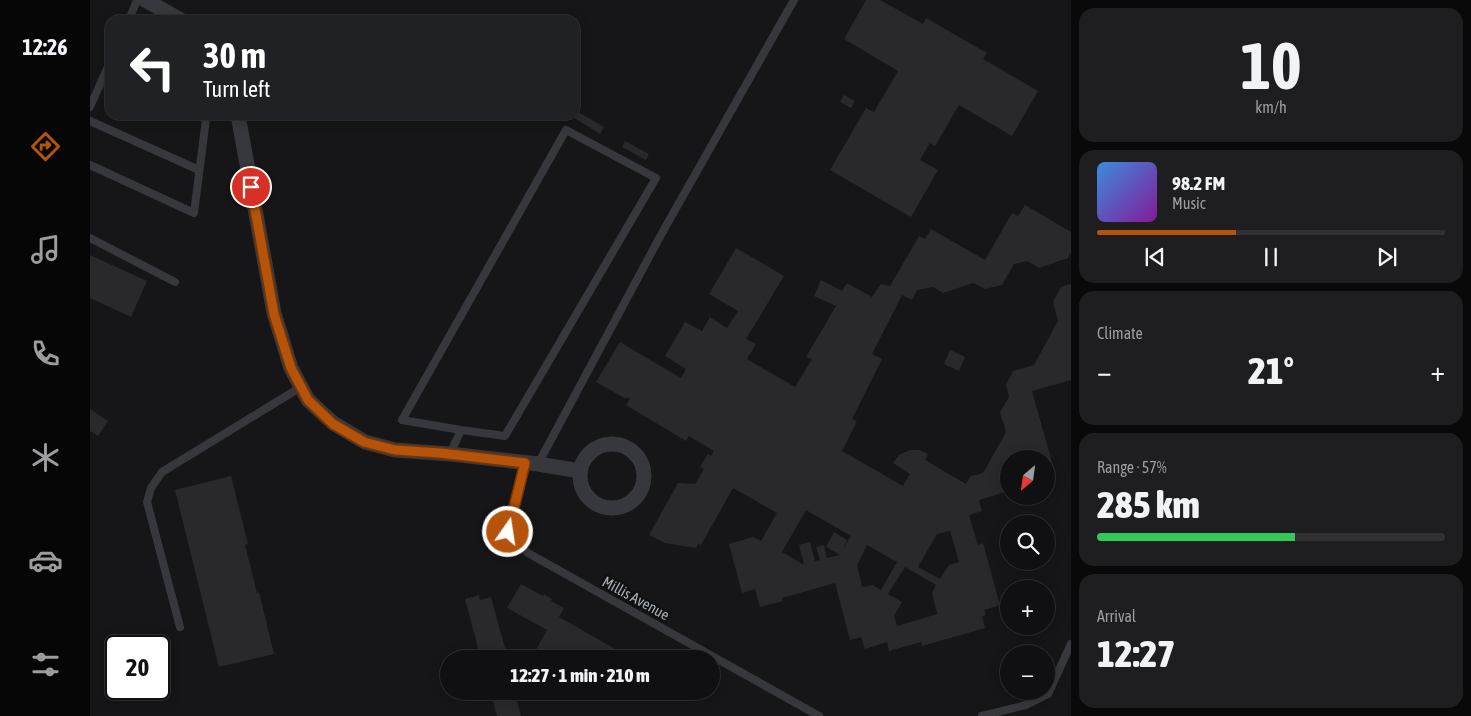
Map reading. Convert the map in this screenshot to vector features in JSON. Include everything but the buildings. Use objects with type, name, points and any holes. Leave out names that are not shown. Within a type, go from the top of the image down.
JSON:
[{"type":"street","points":[[145,0],[172,15]]},
{"type":"street","points":[[239,120],[274,314],[291,368],[308,400],[333,424],[364,442],[395,450],[450,454],[580,471]]},
{"type":"street","points":[[610,444],[621,445],[635,454],[644,467],[645,477],[643,488],[638,497],[630,504],[620,508],[609,509],[599,506],[590,500],[580,482],[580,471],[584,461],[591,452],[600,446],[610,444]]},
{"type":"lane","points":[[130,15],[137,0]]},
{"type":"lane","points":[[532,464],[794,0]]},
{"type":"lane","points":[[90,107],[105,75]]},
{"type":"lane","points":[[90,166],[194,213],[206,120]]},
{"type":"lane","points":[[90,121],[199,170]]},
{"type":"lane","points":[[566,130],[656,178],[505,436],[461,430],[402,420],[566,130]]},
{"type":"lane","points":[[90,238],[175,282]]},
{"type":"lane","points":[[180,627],[147,502],[151,488],[162,472],[301,387]]},
{"type":"lane","points":[[450,454],[461,430]]},
{"type":"lane","name":"Millis Avenue","points":[[532,464],[508,532],[528,552],[819,716]]},
{"type":"lane","points":[[982,716],[1026,705],[1048,694],[1071,644]]},
{"type":"route","points":[[251,187],[274,314],[291,368],[308,400],[333,424],[364,442],[395,450],[525,463],[508,532]]}]
